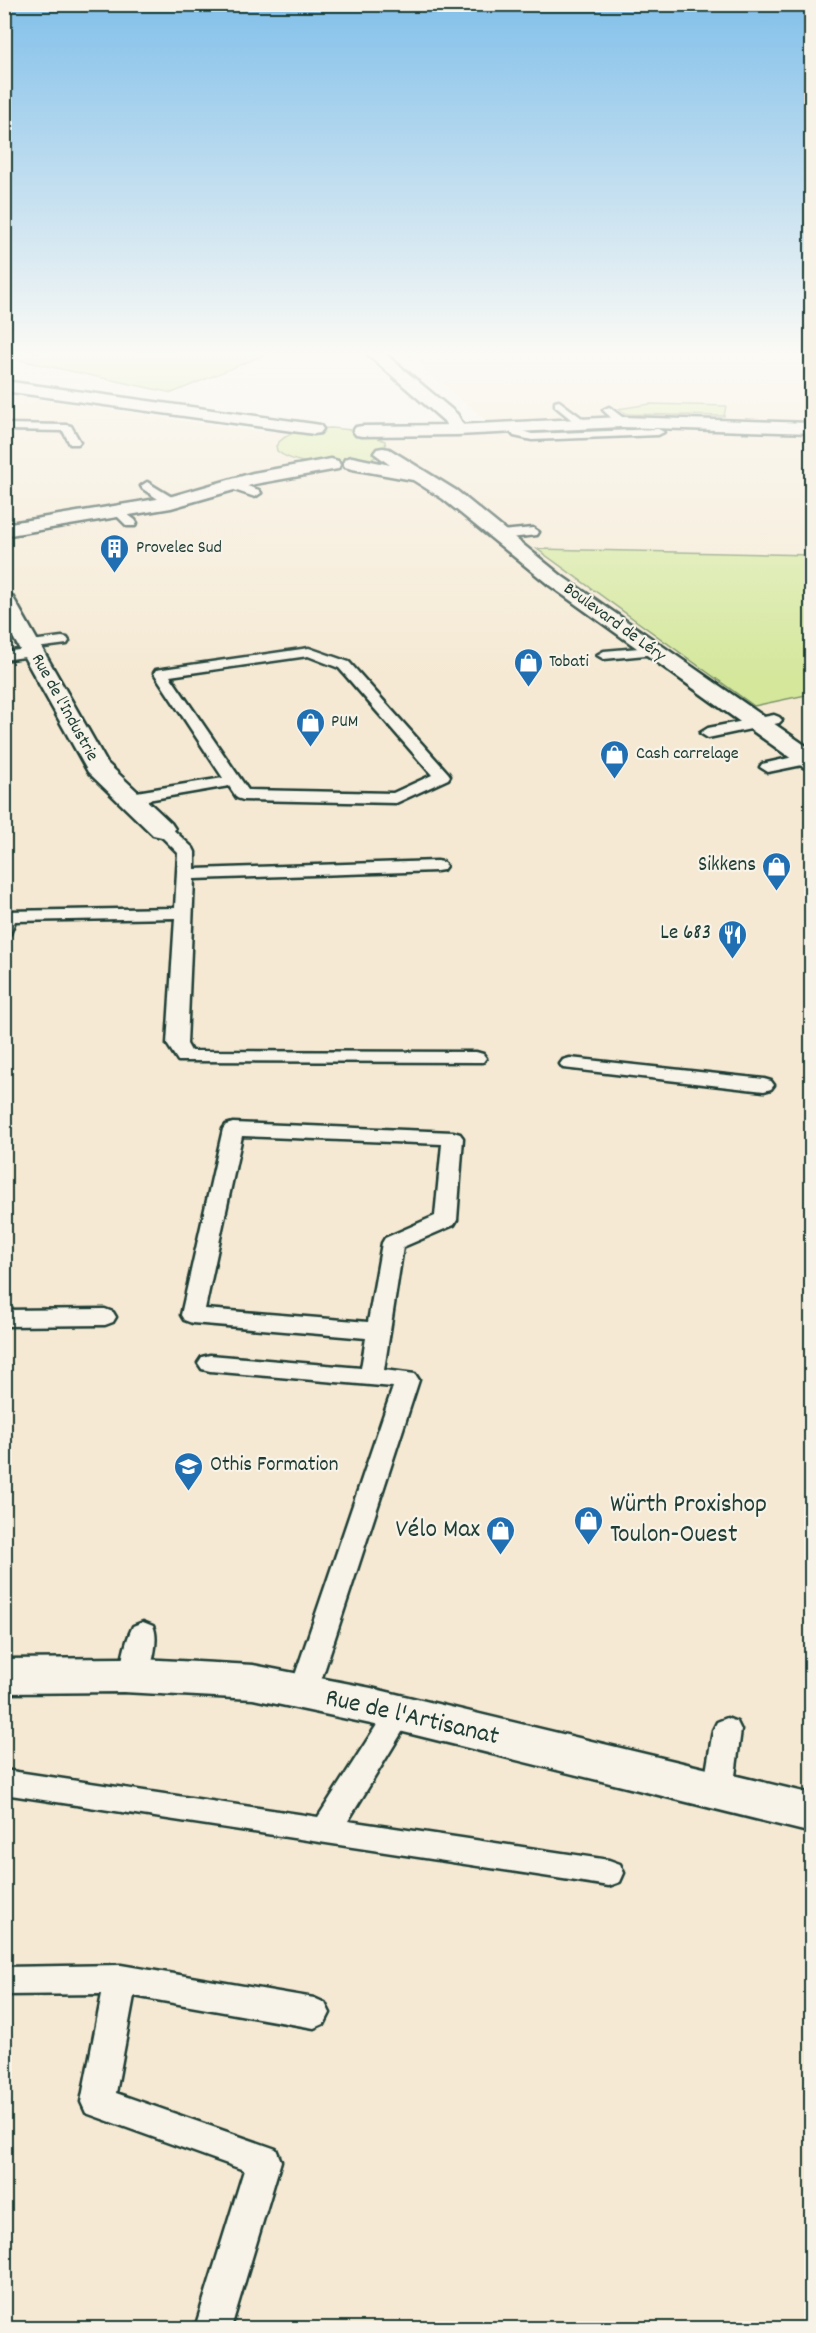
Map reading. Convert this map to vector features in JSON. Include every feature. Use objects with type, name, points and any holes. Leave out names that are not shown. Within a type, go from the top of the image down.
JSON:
[{"type":"street","points":[[254,486],[271,469],[275,461]]},
{"type":"street","points":[[301,461],[331,465]]},
{"type":"street","points":[[4,530],[125,517],[232,485],[254,486],[331,465],[360,461]]},
{"type":"street","name":"Boulevard de Léry","points":[[400,461],[450,495],[556,581],[651,651],[764,721],[809,761]]},
{"type":"street","name":"Boulevard de Léry","points":[[351,463],[422,478]]},
{"type":"street","name":"Rue de l'Industrie","points":[[4,601],[97,767],[162,829]]},
{"type":"street","name":"Rue de l'Artisanat","points":[[4,1676],[134,1676],[253,1682],[399,1714],[812,1814]]},
{"type":"lane","points":[[147,486],[171,502]]},
{"type":"lane","points":[[500,536],[533,532]]},
{"type":"lane","points":[[4,656],[62,640]]},
{"type":"lane","points":[[604,655],[651,651]]},
{"type":"lane","points":[[309,652],[344,665],[442,776],[396,798],[243,795],[233,781],[161,673],[309,652]]},
{"type":"lane","points":[[708,733],[764,721]]},
{"type":"lane","points":[[768,767],[809,761]]},
{"type":"lane","points":[[130,798],[233,781]]},
{"type":"lane","points":[[162,829],[187,852],[177,1044],[185,1057],[476,1058]]},
{"type":"lane","points":[[186,874],[437,866]]},
{"type":"lane","points":[[4,930],[7,916],[184,913]]},
{"type":"lane","points":[[570,1064],[764,1085]]},
{"type":"lane","points":[[371,1377],[393,1243],[446,1220],[453,1138],[233,1129],[192,1315],[378,1331]]},
{"type":"lane","points":[[4,1318],[105,1317]]},
{"type":"lane","points":[[210,1363],[407,1380],[303,1693]]},
{"type":"lane","points":[[134,1676],[143,1633]]},
{"type":"lane","points":[[326,1830],[399,1714]]},
{"type":"lane","points":[[718,1791],[727,1730]]},
{"type":"lane","points":[[4,1782],[609,1873]]},
{"type":"lane","points":[[4,1981],[121,1979],[314,2013]]},
{"type":"lane","points":[[121,1979],[98,2102],[264,2161],[213,2328]]},
{"type":"shaded area","points":[[4,461],[811,461],[811,2328],[5,2328]]},
{"type":"green space","points":[[298,461],[366,461],[333,465]]},
{"type":"green space","points":[[537,549],[811,555],[811,694],[754,706]]},
{"type":"place","name":"Provelec Sud","points":[[115,574]]},
{"type":"place","name":"Tobati","points":[[528,688]]},
{"type":"place","name":"PUM","points":[[310,748]]},
{"type":"place","name":"Cash carrelage","points":[[615,780]]},
{"type":"place","name":"Sikkens","points":[[777,892]]},
{"type":"place","name":"Le 683","points":[[732,960]]},
{"type":"place","name":"Othis Formation","points":[[189,1492]]},
{"type":"place","name":"Würth Proxishop Toulon-Ouest","points":[[589,1546]]},
{"type":"place","name":"Vélo Max","points":[[501,1556]]}]
